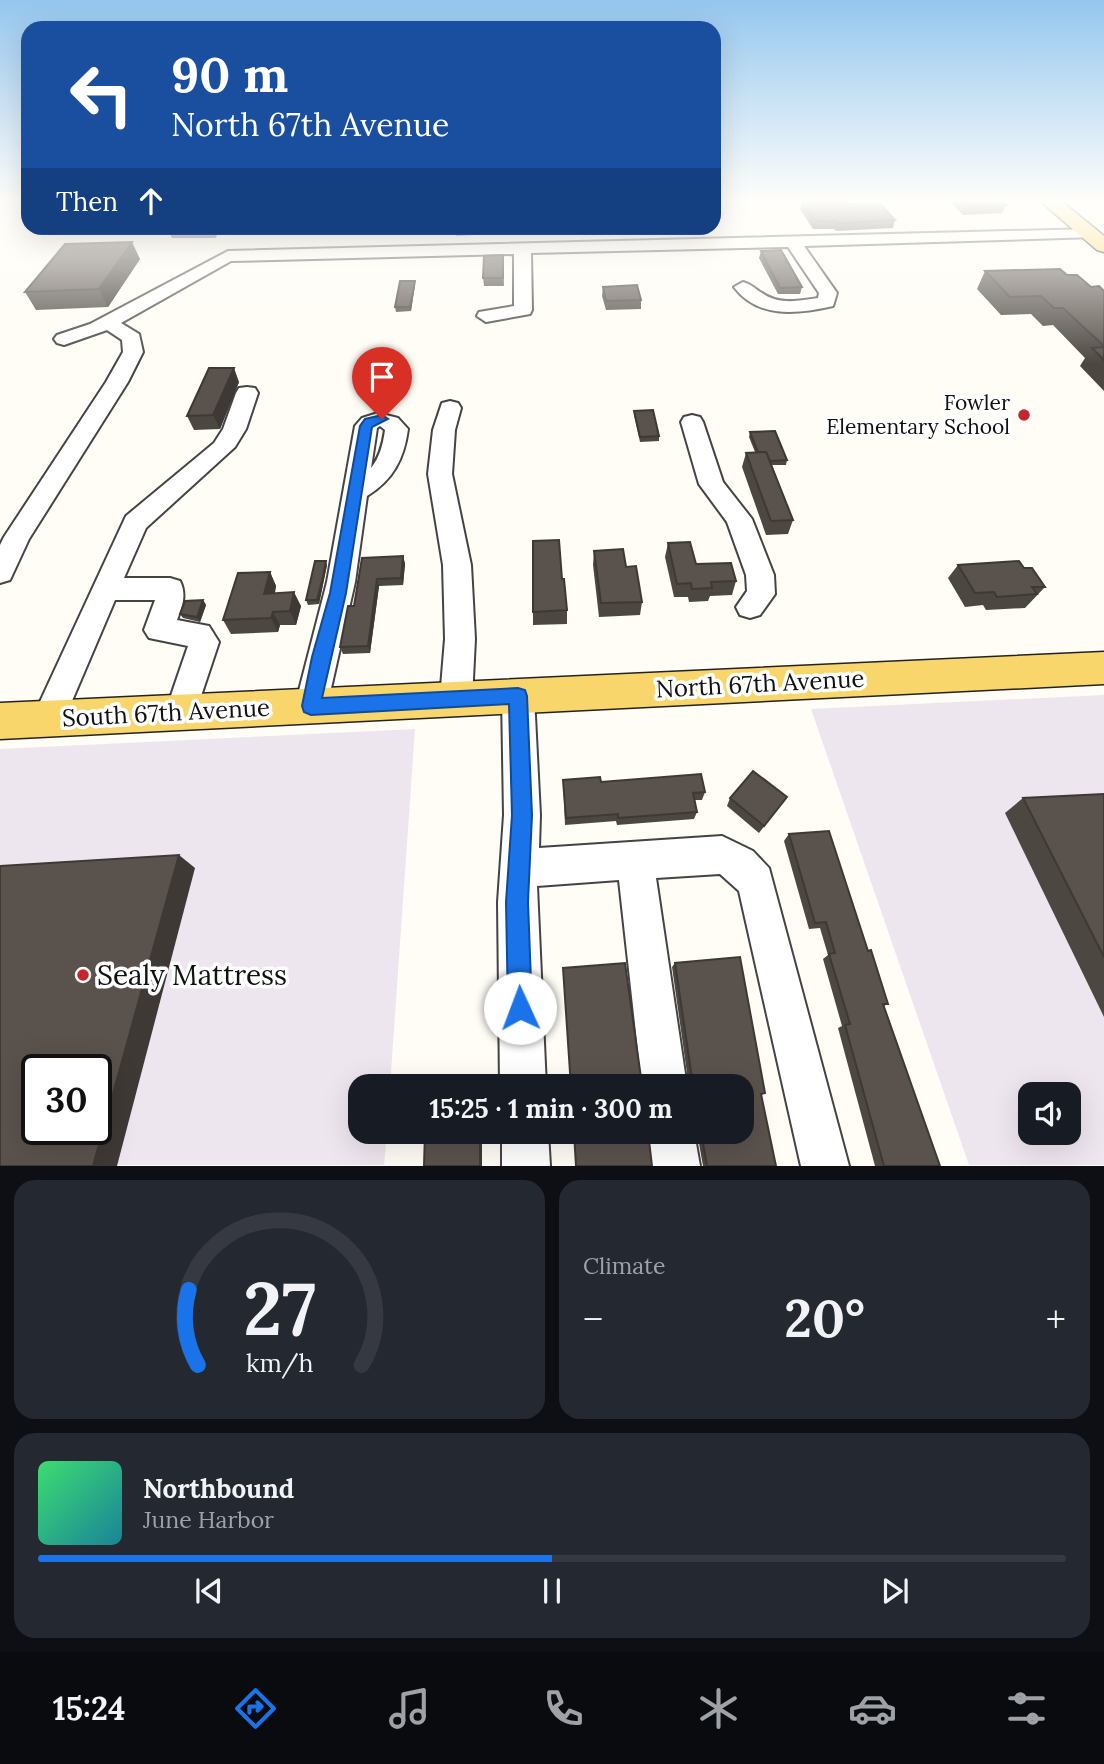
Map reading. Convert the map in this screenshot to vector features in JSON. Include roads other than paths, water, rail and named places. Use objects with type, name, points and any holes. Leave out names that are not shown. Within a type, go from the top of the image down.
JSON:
[{"type":"main road","name":"North 67th Avenue","points":[[416,701],[1104,668]]},
{"type":"main road","name":"South 67th Avenue","points":[[0,721],[416,701]]},
{"type":"street","points":[[64,339],[107,322],[228,256],[255,254]]},
{"type":"street","points":[[486,316],[523,310],[522,254]]},
{"type":"street","points":[[743,287],[756,300],[774,307],[793,308],[826,302],[828,293],[801,254]]},
{"type":"street","points":[[0,573],[17,537],[117,382],[133,352],[132,338],[107,322]]},
{"type":"street","points":[[48,719],[135,523],[222,447],[235,429],[247,393]]},
{"type":"street","points":[[450,408],[444,430],[440,474],[457,565],[460,639],[456,699]]},
{"type":"street","points":[[692,422],[711,484],[739,519],[760,575],[761,594],[750,607]]},
{"type":"street","points":[[311,706],[320,657],[338,593],[355,492]]},
{"type":"street","points":[[106,589],[170,589],[169,602],[159,629],[198,635],[204,642],[181,713]]},
{"type":"street","points":[[518,696],[522,815],[517,902],[523,1074]]},
{"type":"street","points":[[518,868],[722,856],[740,864],[755,881],[825,1166]]},
{"type":"street","points":[[635,860],[663,1074]]},
{"type":"street","points":[[525,1144],[526,1166]]},
{"type":"street","points":[[673,1144],[676,1166]]},
{"type":"place","name":"Fowler Elementary School","points":[[1024,415]]},
{"type":"place","name":"Sealy Mattress","points":[[83,975]]}]
